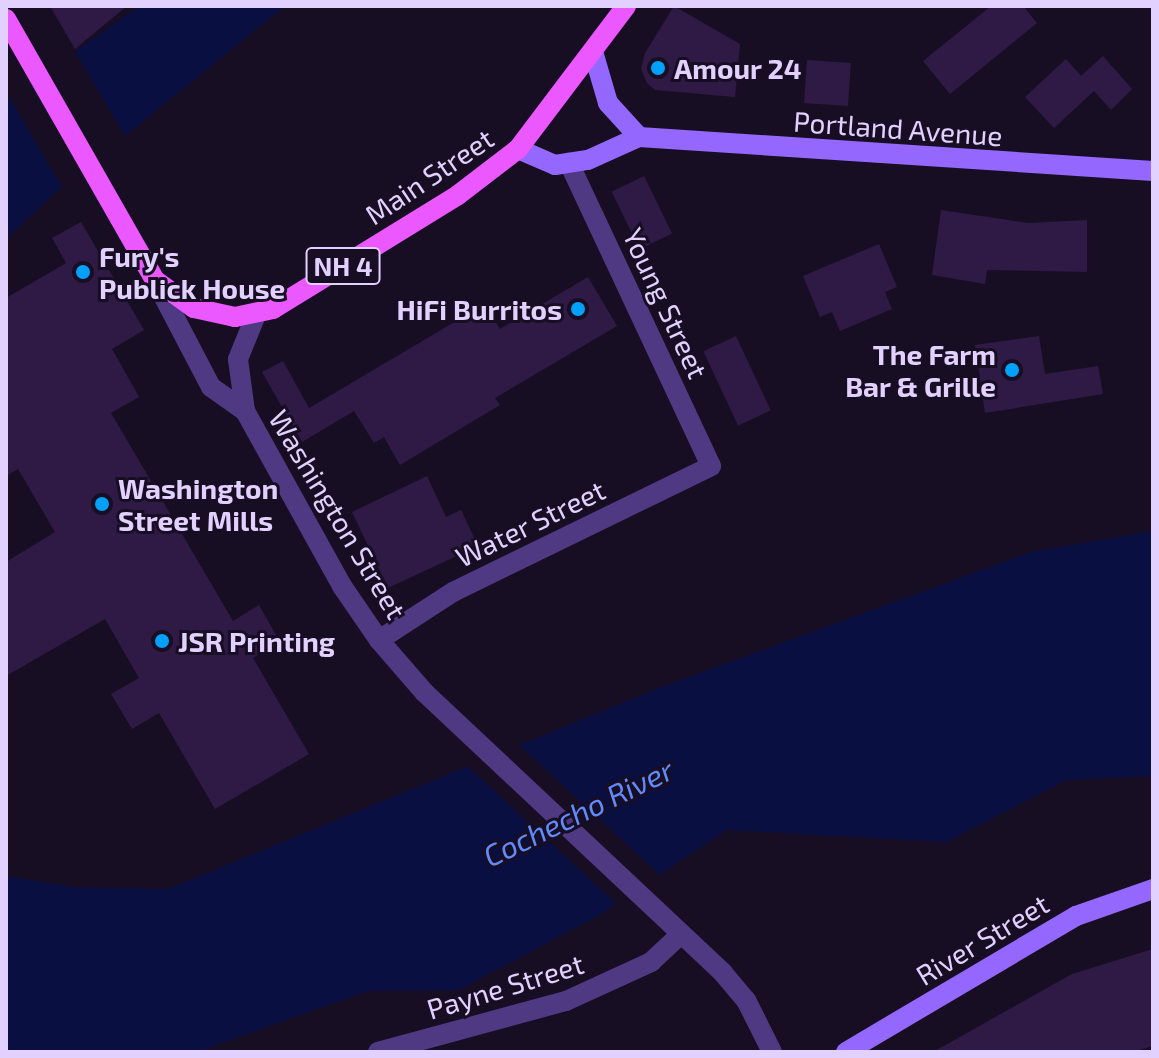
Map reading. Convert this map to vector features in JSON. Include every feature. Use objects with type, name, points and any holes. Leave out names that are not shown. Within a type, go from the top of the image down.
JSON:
[{"type":"main road","name":"Main Street","points":[[256,315],[433,211],[518,149],[594,55],[626,6]]},
{"type":"main road","name":"Washington Street","points":[[6,19],[155,280]]},
{"type":"main road","points":[[594,55],[608,103],[639,137]]},
{"type":"main road","name":"Portland Avenue","points":[[569,163],[639,137],[1153,171]]},
{"type":"main road","points":[[518,149],[555,165],[569,163]]},
{"type":"main road","points":[[155,280],[194,308],[235,317],[256,315]]},
{"type":"main road","name":"River Street","points":[[846,1052],[1076,916],[1153,889]]},
{"type":"street","name":"Young Street","points":[[569,163],[711,466]]},
{"type":"street","name":"Washington Street","points":[[155,280],[211,387],[245,411],[328,563],[379,640],[476,741],[681,934],[746,1000],[772,1052]]},
{"type":"street","points":[[245,411],[238,359],[256,315]]},
{"type":"street","name":"Water Street","points":[[379,640],[453,592],[711,466]]},
{"type":"street","name":"Payne Street","points":[[378,1052],[566,1001],[651,962],[681,934]]},
{"type":"water","points":[[139,6],[285,6],[56,192],[6,239],[6,101]]},
{"type":"water","name":"Cochecho River","points":[[1153,531],[1153,776],[1066,780],[947,842],[727,830],[596,917],[459,990],[368,991],[197,1052],[6,1051],[6,876],[74,887],[168,889],[659,688],[1031,552]]},
{"type":"pier","points":[[74,50],[128,141],[64,191],[8,95]]},
{"type":"pier","points":[[517,743],[662,877],[618,905],[465,764]]},
{"type":"building","points":[[50,6],[127,6],[75,49]]},
{"type":"building","points":[[674,6],[740,44],[735,97],[655,90],[647,83],[641,69],[645,53]]},
{"type":"building","points":[[991,6],[1023,6],[1037,23],[950,94],[923,61]]},
{"type":"building","points":[[1103,56],[1132,89],[1111,110],[1094,91],[1054,128],[1025,97],[1066,59],[1081,76]]},
{"type":"building","points":[[807,60],[851,63],[848,106],[804,103]]},
{"type":"building","points":[[644,176],[672,234],[640,249],[612,192]]},
{"type":"building","points":[[941,210],[1028,223],[1087,220],[1087,272],[987,270],[985,284],[932,275]]},
{"type":"building","name":"Washington Street Mills","points":[[81,222],[144,330],[112,349],[139,397],[111,413],[233,621],[259,605],[280,642],[253,658],[309,754],[215,809],[159,713],[132,729],[111,694],[139,678],[105,619],[6,676],[6,562],[55,532],[18,469],[6,476],[6,298],[66,263],[52,238]]},
{"type":"building","points":[[879,244],[897,287],[885,292],[892,309],[840,331],[832,312],[820,317],[803,276]]},
{"type":"building","points":[[588,277],[617,326],[495,398],[500,405],[400,465],[384,437],[374,443],[354,411],[302,442],[262,372],[283,361],[309,408],[485,304],[500,329]]},
{"type":"building","points":[[736,336],[771,410],[738,426],[703,351]]},
{"type":"building","name":"The Farm Bar & Grille","points":[[1039,336],[1045,374],[1098,366],[1103,394],[985,413],[975,345]]},
{"type":"building","points":[[427,476],[446,517],[461,510],[478,546],[388,588],[352,512]]},
{"type":"building","points":[[1153,949],[1153,1046],[1133,1052],[933,1052],[1072,974]]},
{"type":"place","name":"Amour 24","points":[[658,68]]},
{"type":"place","name":"Fury's Publick House","points":[[83,272]]},
{"type":"place","name":"HiFi Burritos","points":[[578,309]]},
{"type":"place","name":"The Farm Bar & Grille","points":[[1012,370]]},
{"type":"place","name":"Washington Street Mills","points":[[102,504]]},
{"type":"place","name":"JSR Printing","points":[[162,641]]}]
